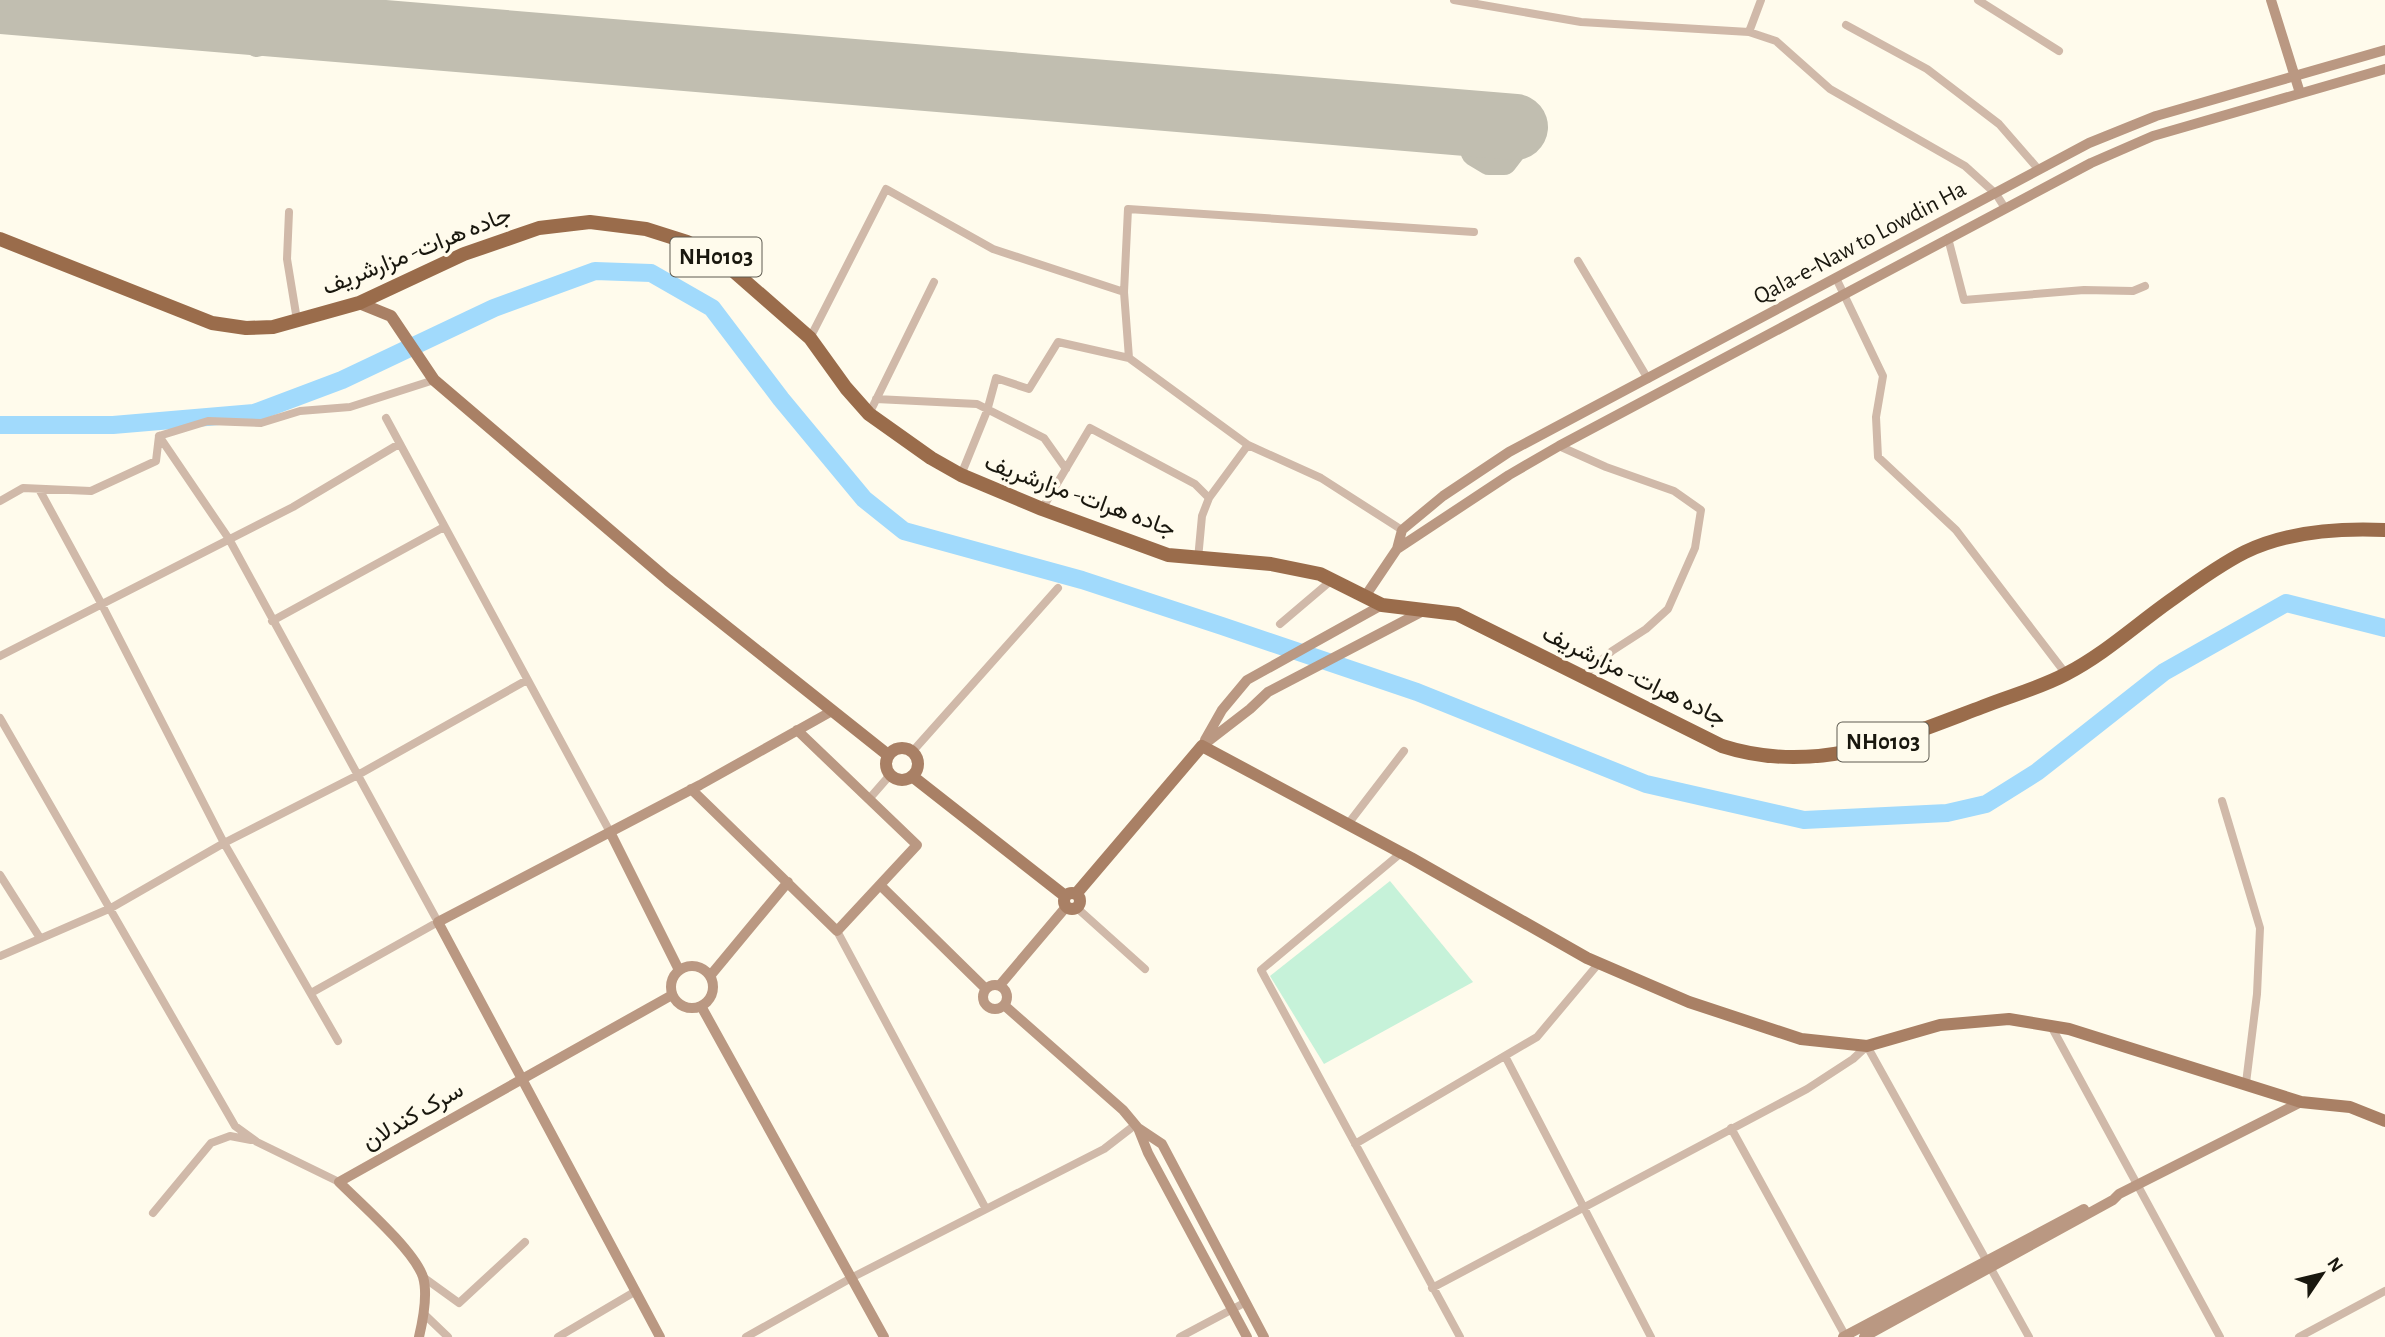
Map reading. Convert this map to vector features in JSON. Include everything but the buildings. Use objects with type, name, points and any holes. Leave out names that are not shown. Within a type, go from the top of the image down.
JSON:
[{"type":"highway","name":"جاده هرات- مزارشریف","points":[[0,239],[212,323],[246,328],[273,327],[359,303],[464,254],[540,228],[590,222],[646,229],[687,242],[721,260],[810,338],[846,388],[869,414],[931,458],[961,475],[1042,509],[1168,555],[1271,564],[1333,579],[1382,605],[1457,614],[1722,746],[1754,756],[1797,760],[1847,754],[1914,733],[2066,674],[2117,641],[2174,597],[2246,552],[2288,538],[2353,529],[2385,530]]},
{"type":"main road","points":[[359,303],[391,316],[434,380],[658,572],[888,755]]},
{"type":"main road","points":[[912,776],[1071,902],[1202,746],[1599,963],[1689,1002],[1801,1039],[1867,1045],[1940,1025],[2009,1019],[2051,1026],[2246,1083],[2301,1102],[2350,1107],[2385,1121]]},
{"type":"main road","points":[[897,749],[912,752],[918,762],[912,776],[903,780],[890,775],[886,765],[888,755],[897,749]]},
{"type":"street","points":[[1454,0],[1581,22],[1749,32],[1776,41],[1830,89],[1965,166],[1996,194],[2005,208]]},
{"type":"street","points":[[1749,32],[1760,0]]},
{"type":"street","points":[[1978,0],[2059,51]]},
{"type":"street","points":[[2271,0],[2301,93]]},
{"type":"street","points":[[1846,26],[1927,69],[1999,124],[2039,170]]},
{"type":"street","name":"Qala-e-Naw to Lowdin Ha","points":[[1366,595],[1397,549],[1402,530],[1443,496],[1509,452],[2089,143],[2156,116],[2385,50]]},
{"type":"street","name":"Qala-e-Naw to Lowdin Ha","points":[[1397,549],[1509,475],[1559,446],[2091,163],[2153,136],[2385,69]]},
{"type":"street","points":[[810,338],[887,189],[993,249],[1124,292]]},
{"type":"street","points":[[1129,358],[1124,292],[1126,214],[1133,208],[1474,232]]},
{"type":"street","points":[[289,212],[287,260],[298,320]]},
{"type":"street","points":[[1948,238],[1964,300],[2084,290],[2133,291],[2145,286]]},
{"type":"street","points":[[1578,261],[1648,379]]},
{"type":"street","points":[[1836,278],[1884,376],[1876,416],[1878,457],[1956,530],[2066,674]]},
{"type":"street","points":[[869,414],[934,282]]},
{"type":"street","points":[[961,475],[987,411],[996,378],[1029,389],[1058,342],[1129,358],[1248,445],[1321,478],[1402,530]]},
{"type":"street","points":[[159,436],[208,421],[261,423],[300,411],[349,407],[434,380]]},
{"type":"street","points":[[876,399],[965,401],[1044,438],[1066,469]]},
{"type":"street","points":[[1607,401],[1614,416]]},
{"type":"street","points":[[386,418],[610,832],[680,970]]},
{"type":"street","points":[[1042,509],[1087,430],[1094,428],[1195,484],[1209,498]]},
{"type":"street","points":[[0,501],[23,488],[90,491],[126,477],[156,461],[159,436]]},
{"type":"street","points":[[159,436],[229,539],[660,1337]]},
{"type":"street","points":[[0,656],[293,507],[399,444]]},
{"type":"street","points":[[1198,559],[1202,516],[1209,498],[1248,445]]},
{"type":"street","points":[[1559,446],[1606,467],[1674,491],[1701,510],[1695,548],[1668,609],[1583,676]]},
{"type":"street","points":[[39,489],[101,603],[224,843],[338,1041]]},
{"type":"street","points":[[272,621],[444,527]]},
{"type":"street","points":[[1280,624],[1333,579]]},
{"type":"street","points":[[912,752],[1058,588]]},
{"type":"street","points":[[1202,746],[1222,710],[1247,680],[1354,623],[1382,605]]},
{"type":"street","points":[[1202,746],[1251,709],[1268,692],[1423,611]]},
{"type":"street","points":[[0,956],[111,908],[224,843],[356,776],[527,680]]},
{"type":"street","points":[[310,993],[832,711]]},
{"type":"street","points":[[0,718],[235,1126],[257,1142],[339,1182],[404,1248],[423,1277],[459,1303],[525,1242]]},
{"type":"street","points":[[797,730],[917,845],[837,931]]},
{"type":"street","points":[[1349,824],[1404,751]]},
{"type":"street","points":[[869,799],[890,775]]},
{"type":"street","points":[[691,789],[837,931],[986,1209]]},
{"type":"street","points":[[2222,801],[2260,928],[2257,994],[2246,1083]]},
{"type":"street","points":[[1401,853],[1261,970],[1460,1337]]},
{"type":"street","points":[[0,875],[40,938]]},
{"type":"street","points":[[710,976],[693,966],[680,970],[671,981],[672,995],[687,1008],[701,1006],[711,997],[710,976],[789,882]]},
{"type":"street","points":[[880,885],[986,989]]},
{"type":"street","points":[[1000,985],[1071,902],[1145,969]]},
{"type":"street","points":[[1355,1144],[1537,1037],[1599,963]]},
{"type":"street","points":[[992,985],[1000,985],[1007,992],[1004,1005],[997,1009],[989,1007],[984,1001],[986,989],[992,985]]},
{"type":"street","name":"سرک کندلان","points":[[339,1182],[672,995]]},
{"type":"street","points":[[1004,1005],[1123,1110],[1137,1126],[1162,1144],[1264,1337]]},
{"type":"street","points":[[701,1006],[884,1337]]},
{"type":"street","points":[[2051,1026],[2220,1337]]},
{"type":"street","points":[[1432,1287],[1807,1089],[1853,1059],[1867,1045],[2029,1337]]},
{"type":"street","points":[[1506,1056],[1581,1206],[1651,1337]]},
{"type":"street","points":[[1731,1128],[1844,1337],[2301,1102]]},
{"type":"street","points":[[746,1337],[853,1278],[1104,1149],[1137,1126]]},
{"type":"street","points":[[1137,1126],[1247,1337]]},
{"type":"street","points":[[153,1213],[219,1137],[230,1136],[257,1142]]},
{"type":"street","points":[[1193,1236],[1207,1228]]},
{"type":"street","points":[[1864,1337],[1988,1264]]},
{"type":"street","points":[[419,1337],[424,1314],[423,1277]]},
{"type":"street","points":[[558,1337],[636,1291]]},
{"type":"street","points":[[2299,1337],[2385,1291]]},
{"type":"street","points":[[1180,1337],[1246,1302]]},
{"type":"street","points":[[424,1314],[448,1337]]},
{"type":"green space","points":[[1390,881],[1473,982],[1324,1064],[1270,976]]},
{"type":"waterway","points":[[0,425],[113,425],[254,413],[342,380],[494,308],[595,271],[651,273],[712,308],[781,399],[864,499],[904,531],[1082,580],[1417,692],[1646,784],[1804,820],[1947,813],[1986,804],[2037,772],[2164,672],[2286,603],[2385,628]]},
{"type":"taxiway","points":[[169,16],[171,0]]},
{"type":"taxiway","points":[[257,44],[259,23]]},
{"type":"taxiway","points":[[1470,124],[1469,139],[1474,153],[1489,162],[1504,162],[1514,149],[1515,127]]},
{"type":"runway","points":[[0,1],[1515,127]]}]
